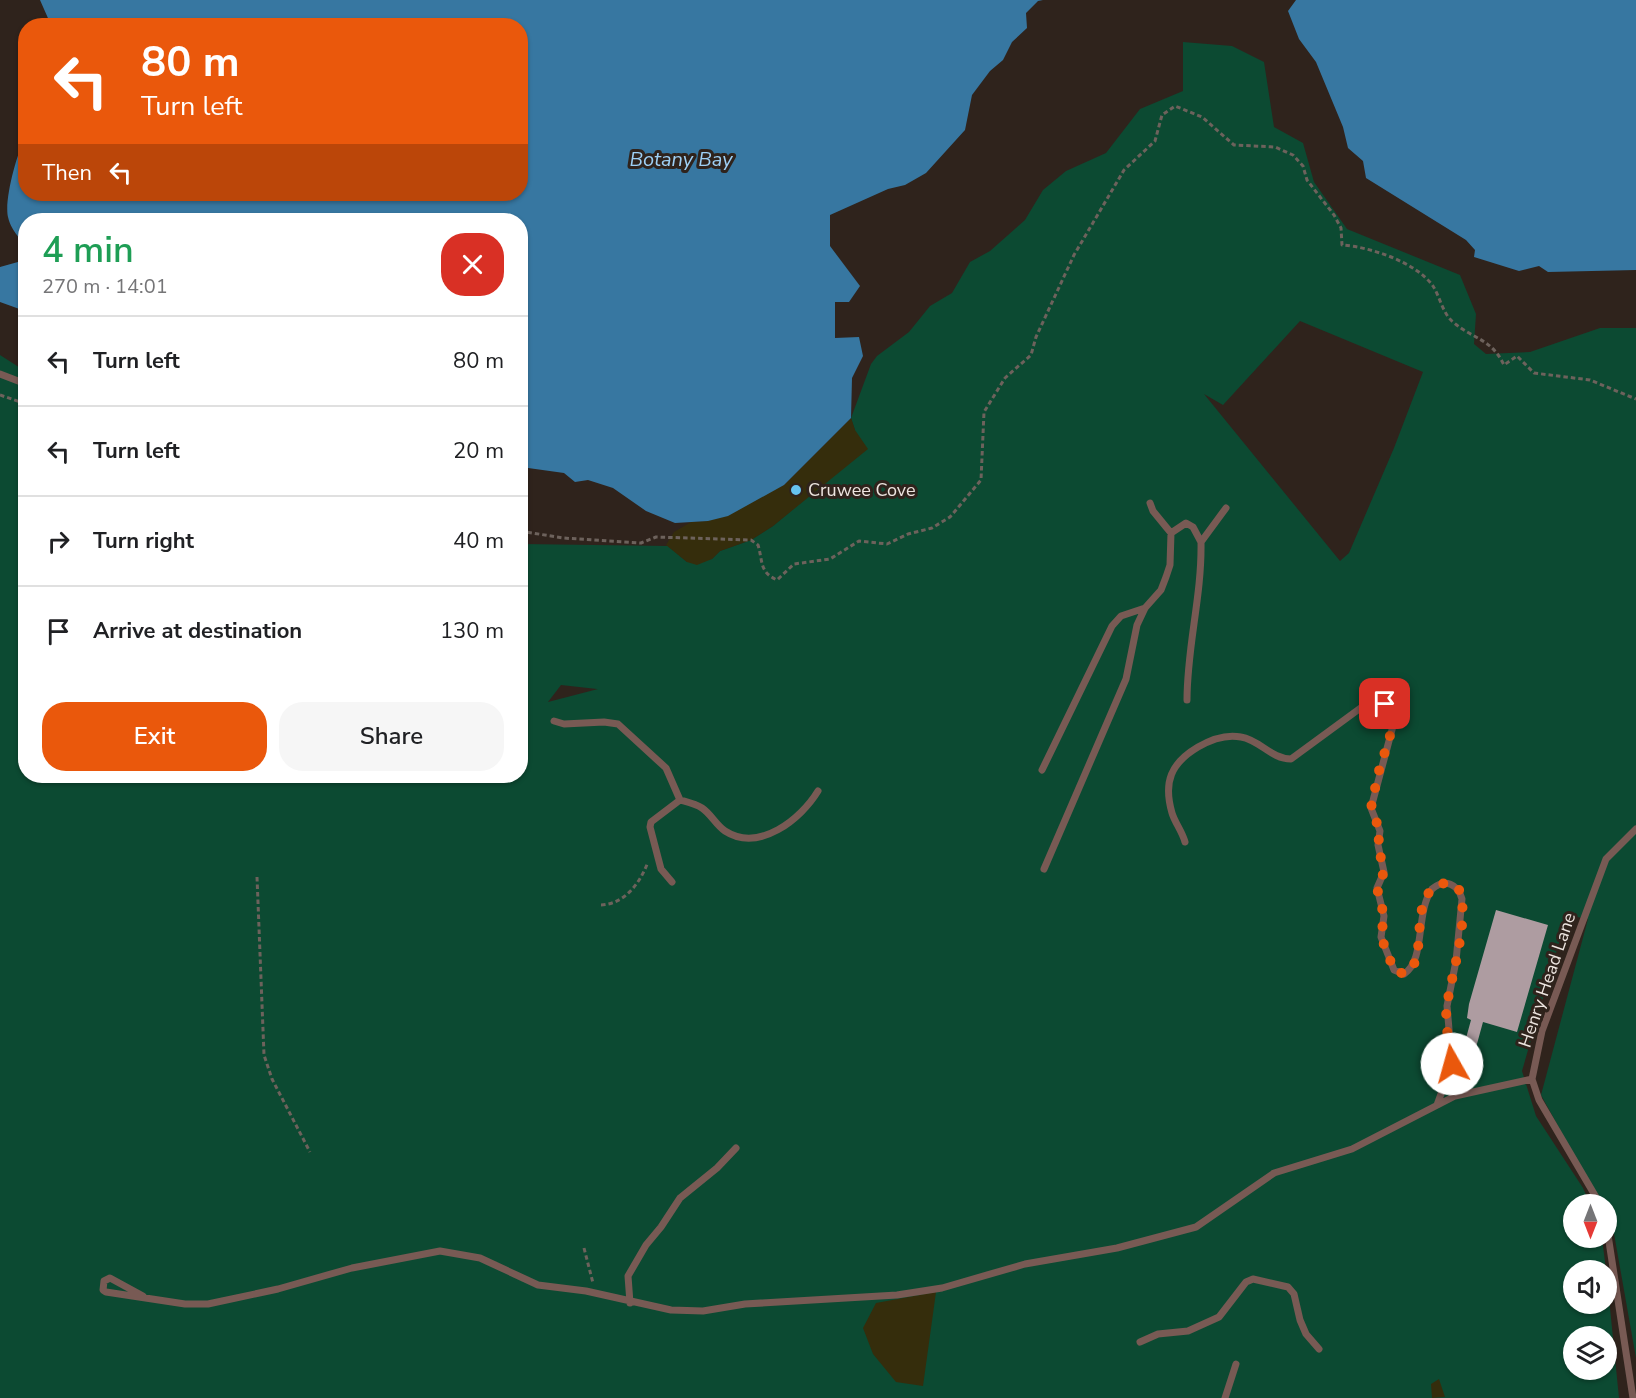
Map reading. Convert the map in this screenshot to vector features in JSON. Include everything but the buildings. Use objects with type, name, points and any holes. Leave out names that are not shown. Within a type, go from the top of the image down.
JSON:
[{"type":"lane","points":[[0,374],[18,381]]},
{"type":"lane","points":[[1044,869],[1126,679],[1137,625],[1145,608],[1161,590],[1167,577],[1170,565],[1171,533],[1153,511],[1150,502]]},
{"type":"lane","points":[[1201,542],[1226,508]]},
{"type":"lane","points":[[1171,533],[1186,523],[1193,527],[1201,542],[1200,593],[1189,651],[1187,700]]},
{"type":"lane","points":[[1042,770],[1112,626],[1121,616],[1145,608]]},
{"type":"lane","points":[[1185,842],[1182,830],[1172,814],[1168,792],[1172,770],[1184,756],[1210,741],[1233,736],[1250,739],[1275,756],[1291,759],[1366,704],[1379,701],[1391,708],[1393,726],[1378,774],[1371,808],[1380,831],[1378,845],[1384,872],[1377,888],[1384,916],[1381,937],[1394,970],[1404,974],[1415,964],[1421,915],[1432,889],[1437,885],[1450,883],[1460,891],[1462,899],[1456,962],[1447,1006],[1452,1064],[1437,1105]]},
{"type":"lane","points":[[554,721],[564,724],[604,722],[618,724],[666,768],[680,800],[701,807],[722,830],[733,836],[758,837],[791,822],[803,813],[818,791]]},
{"type":"lane","points":[[672,882],[661,869],[650,831],[651,822],[680,800]]},
{"type":"lane","name":"Henry Head Lane","points":[[1532,1079],[1542,1031],[1605,859],[1636,829]]},
{"type":"lane","points":[[143,1296],[110,1278],[104,1281],[103,1290],[106,1292],[185,1304],[208,1304],[278,1289],[352,1268],[440,1251],[480,1258],[538,1285],[596,1293],[630,1303],[671,1310],[703,1311],[745,1304],[897,1295],[942,1288],[1026,1264],[1117,1248],[1196,1227],[1274,1173],[1352,1149],[1455,1096],[1532,1079],[1539,1100],[1594,1194]]},
{"type":"lane","points":[[630,1303],[628,1276],[646,1245],[680,1198],[717,1168],[736,1148]]},
{"type":"lane","points":[[1610,1248],[1633,1398]]},
{"type":"lane","points":[[1140,1342],[1158,1334],[1188,1331],[1219,1317],[1246,1282],[1252,1279],[1288,1287],[1294,1294],[1306,1334],[1319,1349]]},
{"type":"lane","points":[[1225,1398],[1232,1384],[1236,1364]]},
{"type":"path","points":[[528,532],[563,538],[641,543],[656,537],[751,540],[758,545],[762,568],[767,576],[777,579],[794,564],[830,559],[859,541],[887,544],[908,534],[932,528],[950,517],[981,480],[984,412],[992,396],[1005,378],[1031,355],[1054,297],[1086,234],[1124,170],[1155,141],[1162,115],[1175,106],[1202,117],[1216,127],[1222,137],[1234,145],[1275,147],[1293,155],[1303,166],[1307,180],[1341,228],[1342,245],[1359,247],[1385,255],[1422,275],[1432,286],[1451,321],[1497,350],[1504,365],[1517,356],[1534,373],[1590,380],[1636,399]]},
{"type":"path","points":[[0,395],[18,401]]},
{"type":"path","points":[[601,905],[617,902],[640,880],[656,848]]},
{"type":"path","points":[[257,877],[264,1055],[272,1079],[310,1152]]},
{"type":"path","points":[[584,1248],[596,1293]]},
{"type":"green space","points":[[1183,42],[1232,46],[1264,62],[1274,127],[1303,143],[1314,182],[1347,229],[1460,275],[1476,314],[1474,344],[1486,354],[1530,352],[1600,328],[1636,328],[1636,1358],[1617,1248],[1617,1194],[1595,1194],[1541,1095],[1588,919],[1567,915],[1522,1071],[1536,1116],[1586,1194],[1563,1194],[1563,1248],[1603,1248],[1605,1260],[1563,1260],[1563,1314],[1611,1314],[1612,1326],[1563,1326],[1563,1380],[1617,1380],[1617,1378],[1619,1398],[0,1398],[0,355],[18,367],[18,783],[528,783],[528,544],[668,546],[687,562],[712,559],[720,551],[751,540],[773,526],[829,479],[855,430],[851,418],[871,364],[877,356],[909,332],[930,306],[952,293],[970,262],[990,251],[1025,220],[1043,190],[1066,171],[1106,153],[1140,109],[1183,91]],"holes":[[[1300,321],[1423,372],[1394,448],[1349,553],[1340,561],[1204,394],[1223,405]],[[561,685],[598,689],[548,702]]]},
{"type":"sand","name":"Cruwee Cove","points":[[851,418],[855,430],[868,449],[773,526],[751,540],[720,551],[712,559],[697,565],[687,562],[666,545],[674,532],[691,522],[708,521],[784,485]]},
{"type":"sand","points":[[936,1292],[923,1386],[896,1382],[873,1354],[863,1328],[876,1303]]},
{"type":"sand","points":[[1439,1379],[1445,1397],[1432,1398],[1431,1384]]},
{"type":"water","name":"Botany Bay","points":[[40,0],[1043,0],[1038,1],[1026,13],[1027,28],[1012,42],[1003,60],[990,71],[972,95],[965,130],[926,173],[905,185],[888,189],[830,215],[830,246],[860,286],[849,302],[835,302],[835,338],[859,337],[863,356],[852,378],[851,418],[784,485],[728,516],[708,521],[675,523],[646,511],[613,488],[588,480],[575,482],[564,473],[528,468],[528,213],[18,213],[18,237],[8,217],[8,200],[18,154],[18,201],[528,201],[528,18],[48,18]]},
{"type":"water","points":[[1296,0],[1636,0],[1636,270],[1548,272],[1539,266],[1519,271],[1474,257],[1475,250],[1466,240],[1366,178],[1363,161],[1348,148],[1343,127],[1316,62],[1299,39],[1288,11]]},
{"type":"water","name":"Botany Bay","points":[[18,262],[18,308],[0,302],[0,267]]},
{"type":"place","name":"Cruwee Cove","points":[[796,490]]},
{"type":"route","points":[[1385,704],[1394,714],[1393,726],[1378,774],[1378,783],[1371,808],[1379,825],[1379,855],[1384,872],[1377,888],[1384,916],[1382,945],[1394,970],[1399,974],[1404,974],[1410,970],[1417,957],[1421,915],[1427,896],[1437,885],[1444,883],[1455,885],[1460,891],[1462,907],[1456,962],[1447,1006],[1452,1064]]}]
